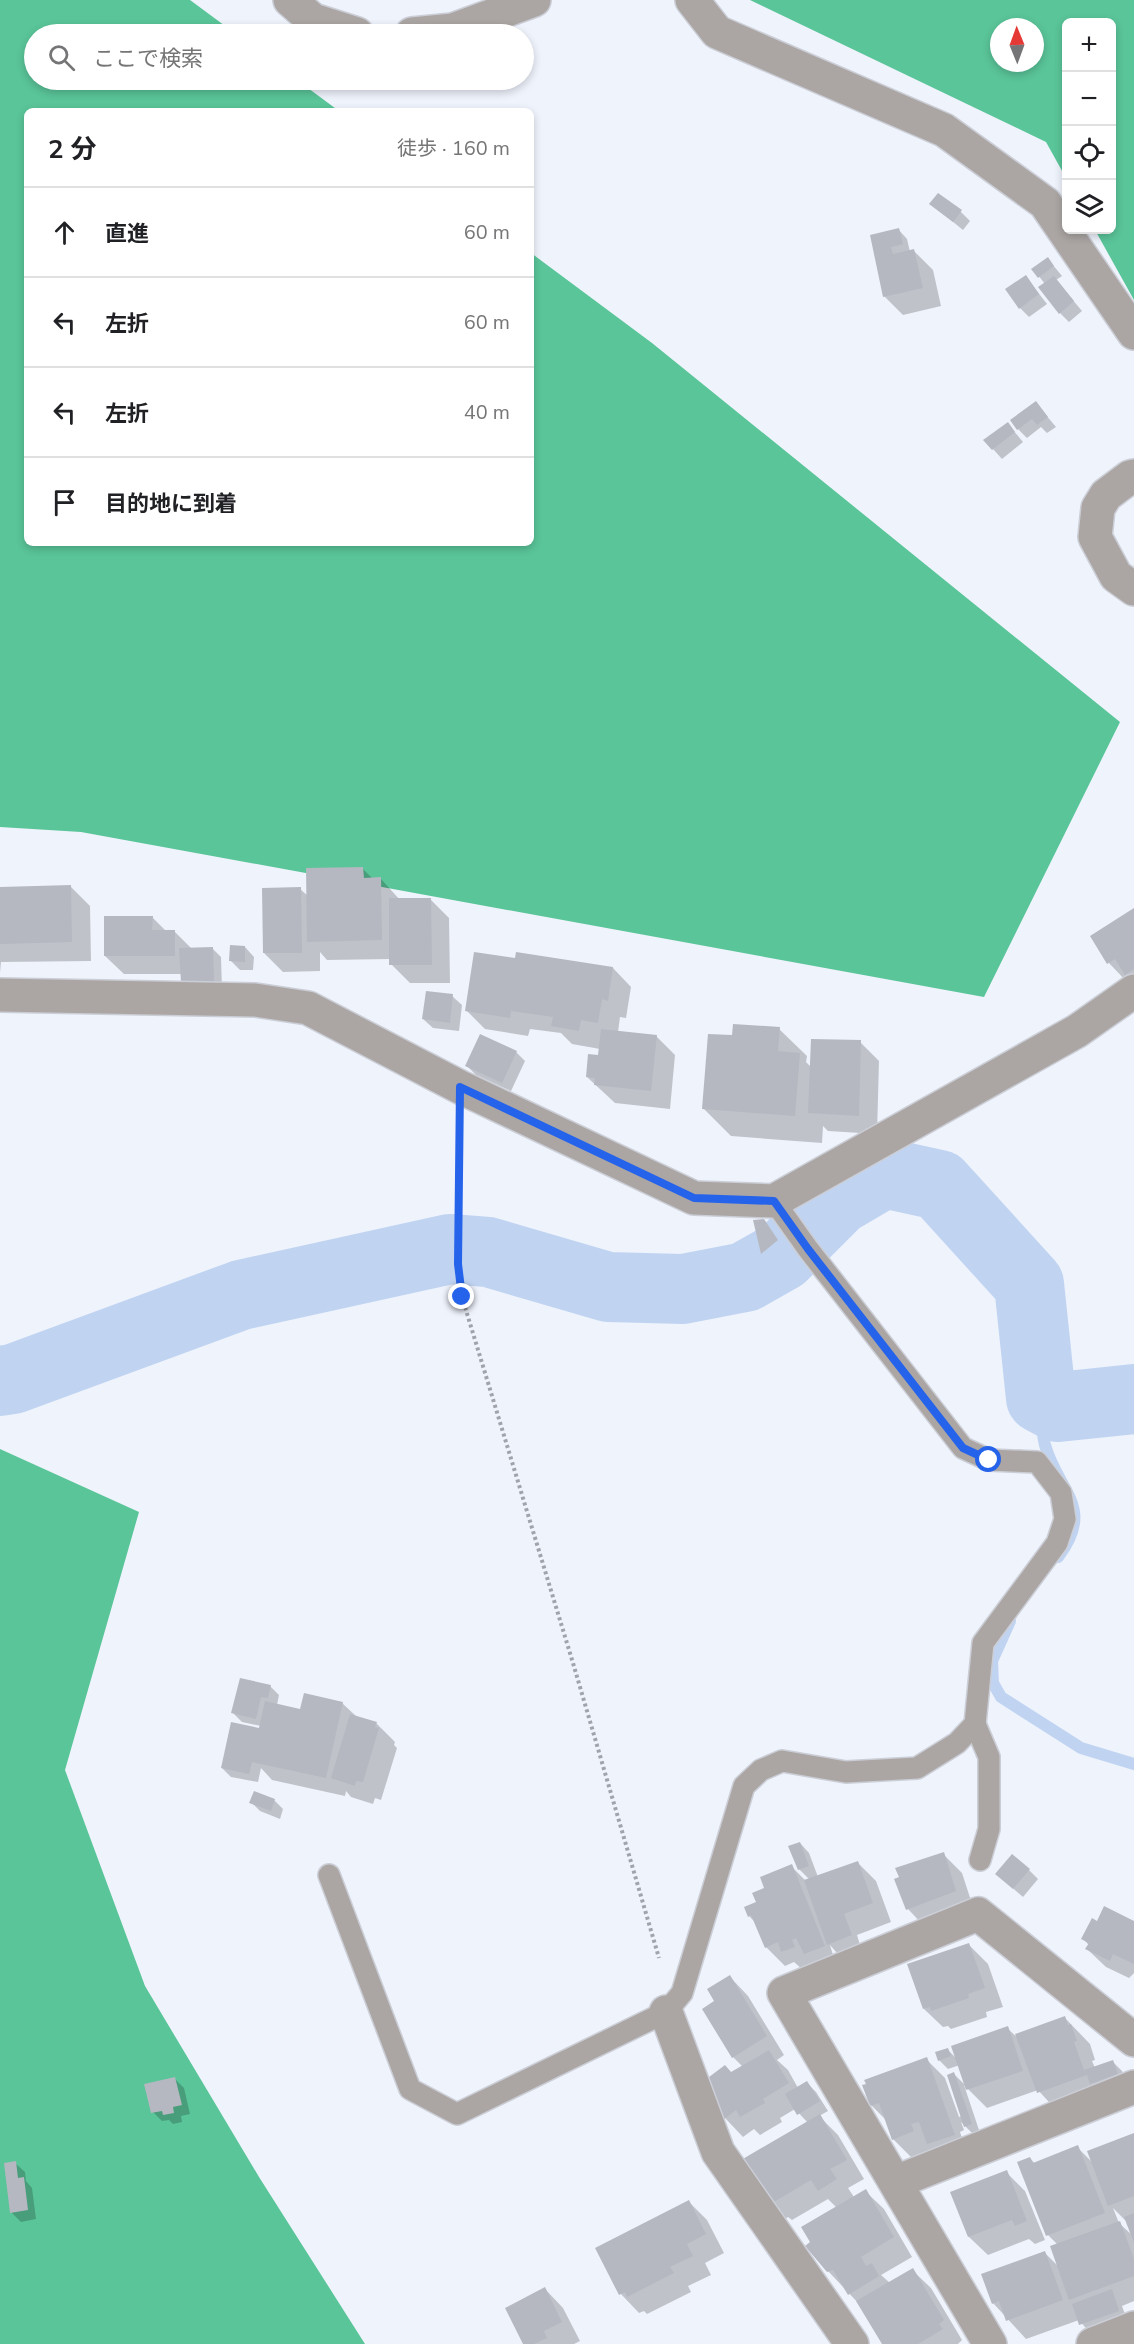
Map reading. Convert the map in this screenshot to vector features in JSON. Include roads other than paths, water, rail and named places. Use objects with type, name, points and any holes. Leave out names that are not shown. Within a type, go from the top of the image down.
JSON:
[{"type":"street","points":[[290,0],[313,20],[326,24]]},
{"type":"street","points":[[469,24],[534,0]]},
{"type":"street","points":[[692,0],[717,32],[944,130],[1045,203],[1134,333]]},
{"type":"street","points":[[1134,476],[1106,495],[1098,508],[1095,537],[1116,576],[1134,589]]},
{"type":"street","points":[[0,995],[255,1000],[308,1008],[460,1087],[694,1198],[782,1214],[1077,1031],[1134,991]]},
{"type":"street","points":[[990,2344],[784,1993],[978,1914],[1134,2040]]},
{"type":"street","points":[[666,2012],[718,2152],[852,2344]]},
{"type":"street","points":[[896,2182],[1134,2087]]},
{"type":"street","points":[[1093,2344],[1134,2328]]},
{"type":"lane","points":[[782,1214],[963,1448],[989,1460],[1037,1462],[1061,1493],[1065,1519],[1057,1543],[983,1642],[975,1724],[989,1757],[989,1829],[980,1860]]},
{"type":"lane","points":[[329,1875],[411,2089],[457,2114],[666,2012],[682,1993],[744,1786],[760,1770],[782,1761],[846,1772],[917,1768],[957,1743],[975,1724]]},
{"type":"waterway","points":[[0,1381],[13,1379],[241,1295],[450,1249],[488,1252],[608,1287],[683,1289],[745,1277],[782,1256],[838,1200],[884,1173],[939,1185],[1029,1284],[1041,1398],[1058,1407],[1134,1399]]},
{"type":"waterway","points":[[1041,1398],[1045,1445],[1071,1500],[1074,1512],[1074,1525],[1069,1540],[1058,1557]]},
{"type":"waterway","points":[[1010,1621],[992,1661],[993,1683],[1001,1697],[1081,1748],[1134,1764]]}]
